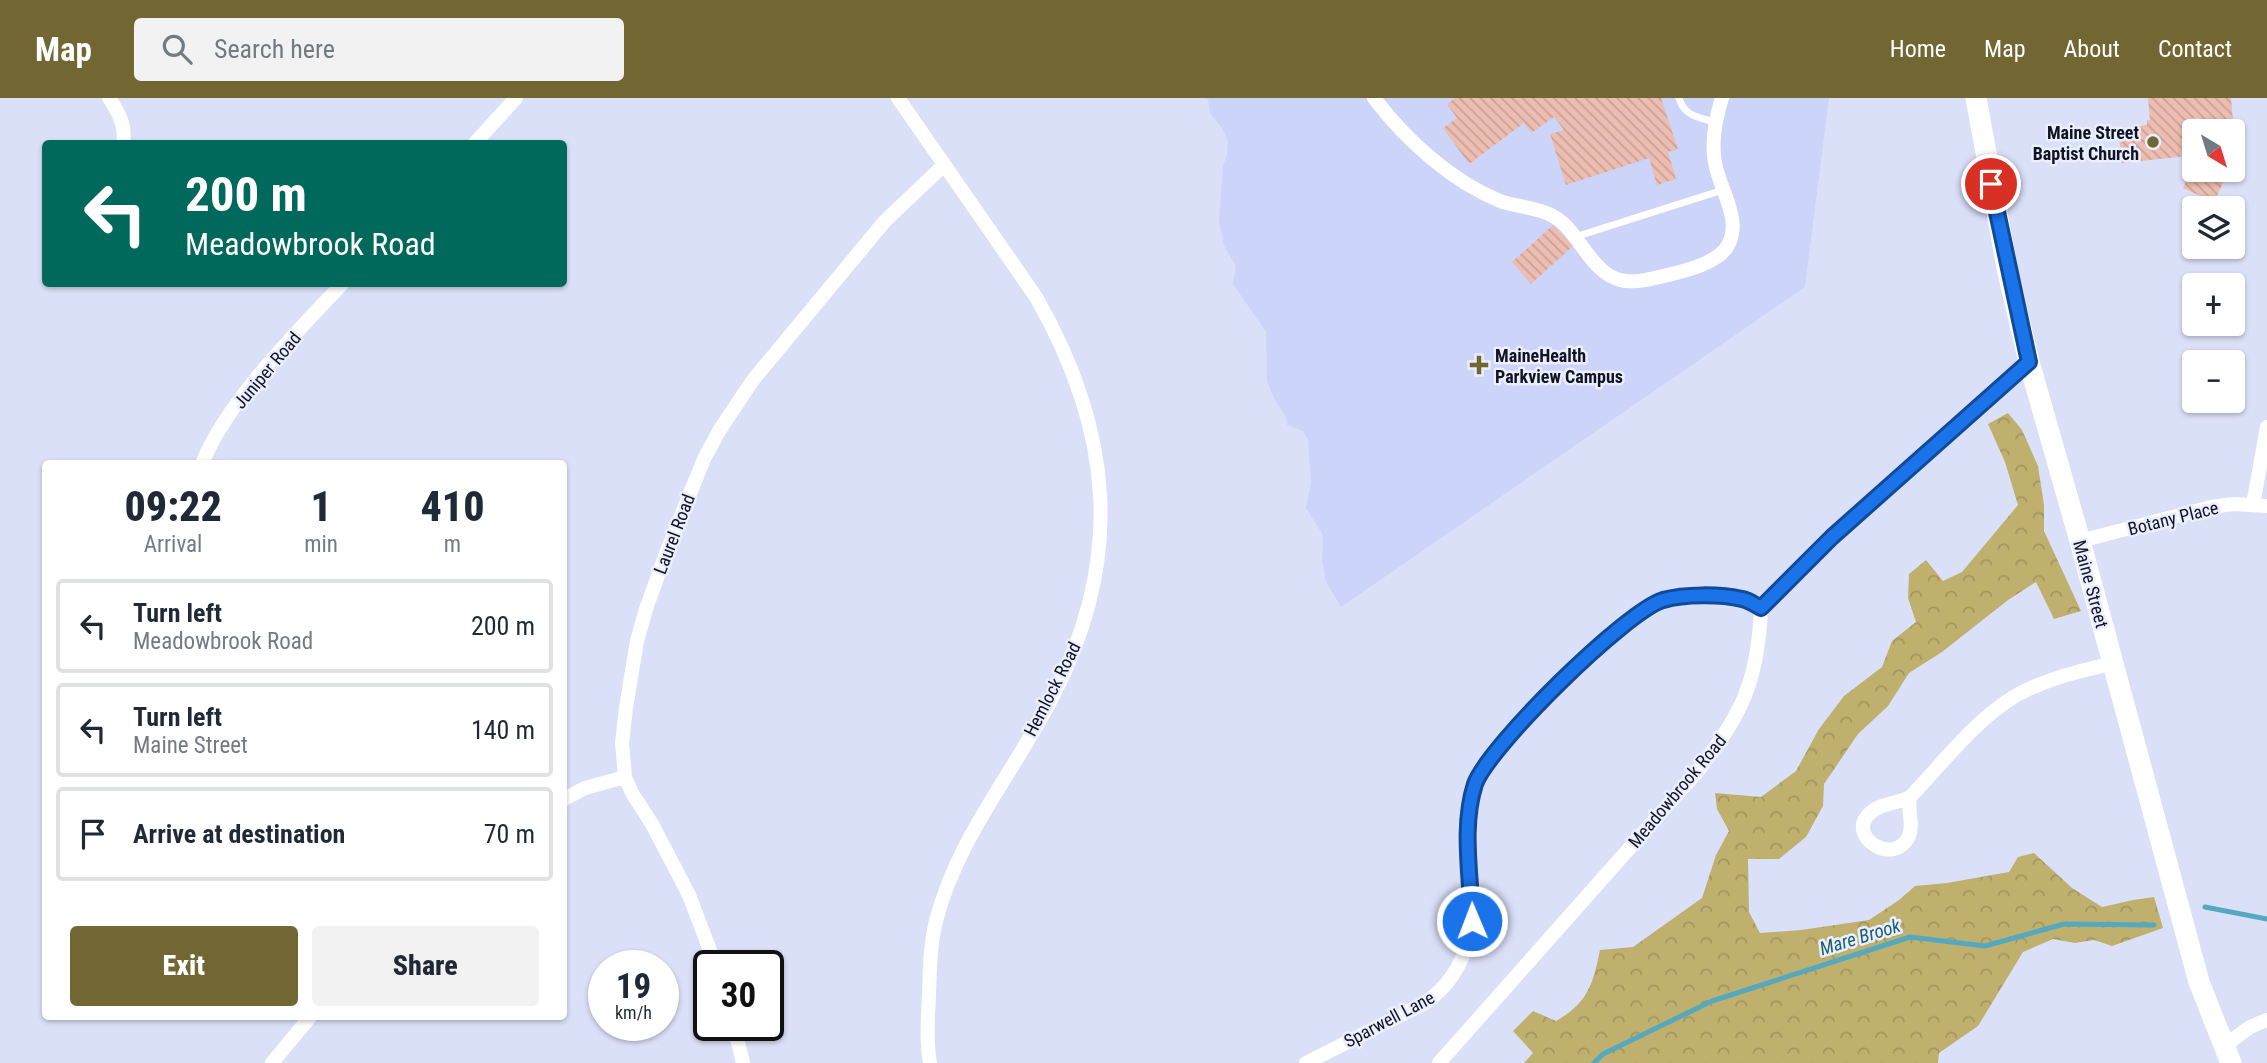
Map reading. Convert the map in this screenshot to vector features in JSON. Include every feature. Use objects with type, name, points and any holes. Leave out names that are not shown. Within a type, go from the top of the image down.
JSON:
[{"type":"street","points":[[109,98],[125,130],[124,140]]},
{"type":"street","points":[[478,140],[516,98]]},
{"type":"street","name":"Hemlock Road","points":[[898,98],[1035,298],[1066,355],[1083,401],[1098,473],[1101,509],[1095,577],[1070,660],[1052,698],[958,859],[942,900],[930,955],[927,1046],[929,1063]]},
{"type":"street","points":[[1374,98],[1405,132],[1458,179],[1501,201],[1552,216],[1568,228],[1591,261],[1606,275],[1624,282],[1686,271],[1715,258],[1727,247],[1732,230],[1730,211],[1713,157],[1714,122],[1722,98]]},
{"type":"street","name":"Maine Street","points":[[1976,98],[2006,261],[2029,362],[2199,982],[2227,1054]]},
{"type":"street","name":"Laurel Road","points":[[710,950],[689,895],[625,777],[622,743],[640,630],[668,548],[704,460],[719,431],[753,380],[877,230],[944,165]]},
{"type":"street","name":"Juniper Road","points":[[204,460],[220,427],[249,389],[339,287]]},
{"type":"street","points":[[1761,608],[1832,537],[2029,362]]},
{"type":"street","points":[[2260,506],[2267,427]]},
{"type":"street","name":"Botany Place","points":[[2080,541],[2211,507],[2260,506]]},
{"type":"street","name":"Sparwell Lane","points":[[1306,1063],[1425,1003],[1449,982],[1464,954],[1472,921],[1469,813],[1476,783],[1490,757],[1561,683],[1626,622],[1664,600],[1694,596],[1726,597],[1744,599],[1761,608]]},
{"type":"street","name":"Meadowbrook Road","points":[[1439,1063],[1697,772],[1723,738],[1752,682],[1761,608]]},
{"type":"street","points":[[1910,797],[1985,718],[2001,706],[2041,684],[2113,663]]},
{"type":"street","points":[[567,798],[586,788],[625,777]]},
{"type":"street","points":[[272,1063],[308,1020]]},
{"type":"street","points":[[2227,1054],[2250,1027],[2267,1020]]},
{"type":"street","points":[[738,1041],[743,1063]]},
{"type":"lane","points":[[1679,98],[1684,110],[1691,115],[1714,122]]},
{"type":"lane","points":[[1575,237],[1723,190]]},
{"type":"shaded area","name":"MaineHealth Parkview Campus","points":[[1205,98],[1829,98],[1805,287],[1341,607],[1326,582],[1322,560],[1323,535],[1306,508],[1311,482],[1308,440],[1303,431],[1287,425],[1286,418],[1273,396],[1267,381],[1266,332],[1233,284],[1236,266],[1224,246],[1219,221],[1223,166],[1228,141],[1210,113],[1208,100]]},
{"type":"green space","points":[[2008,413],[2022,430],[2038,466],[2044,505],[2044,531],[2081,611],[2054,619],[2036,582],[2008,600],[1942,652],[1909,673],[1888,706],[1858,734],[1824,784],[1823,806],[1806,837],[1779,859],[1748,859],[1749,912],[1760,933],[1869,920],[1915,886],[2009,872],[2018,857],[2034,853],[2072,888],[2102,907],[2154,897],[2163,928],[2112,946],[2094,940],[2075,943],[2053,939],[2023,952],[1978,1026],[1939,1053],[1938,1063],[1524,1063],[1533,1053],[1513,1031],[1533,1011],[1556,1021],[1567,1014],[1582,1000],[1587,991],[1595,973],[1600,950],[1633,947],[1702,898],[1716,855],[1729,831],[1717,809],[1715,793],[1761,797],[1796,771],[1819,729],[1844,696],[1882,667],[1892,641],[1916,622],[1908,598],[1909,574],[1926,560],[1943,581],[1962,572],[2018,505],[2005,462],[1988,424]]},
{"type":"building","points":[[1455,98],[1661,98],[1678,149],[1668,152],[1676,179],[1657,185],[1649,158],[1566,185],[1550,134],[1564,130],[1554,117],[1531,133],[1524,123],[1469,164],[1443,128],[1457,118],[1447,104]]},
{"type":"building","points":[[2148,98],[2231,98],[2233,119],[2182,119],[2182,157],[2122,163],[2118,129],[2147,125],[2147,120],[2150,120]]},
{"type":"building","points":[[2186,182],[2223,182],[2217,196],[2201,196],[2183,188]]},
{"type":"building","points":[[1553,225],[1573,246],[1531,284],[1512,262]]},
{"type":"waterway","name":"Mare Brook","points":[[2205,907],[2267,919]]},
{"type":"waterway","name":"Mare Brook","points":[[1594,1063],[1603,1054],[1712,1001],[1910,937],[1985,946],[2064,924],[2154,925]]},
{"type":"place","name":"Maine Street Baptist Church","points":[[2153,142]]},
{"type":"place","name":"MaineHealth Parkview Campus","points":[[1479,365]]},
{"type":"route","points":[[1472,921],[1469,813],[1476,783],[1490,757],[1509,735],[1615,632],[1650,606],[1664,600],[1694,596],[1744,599],[1761,608],[1832,537],[2029,362],[1991,184]]}]
